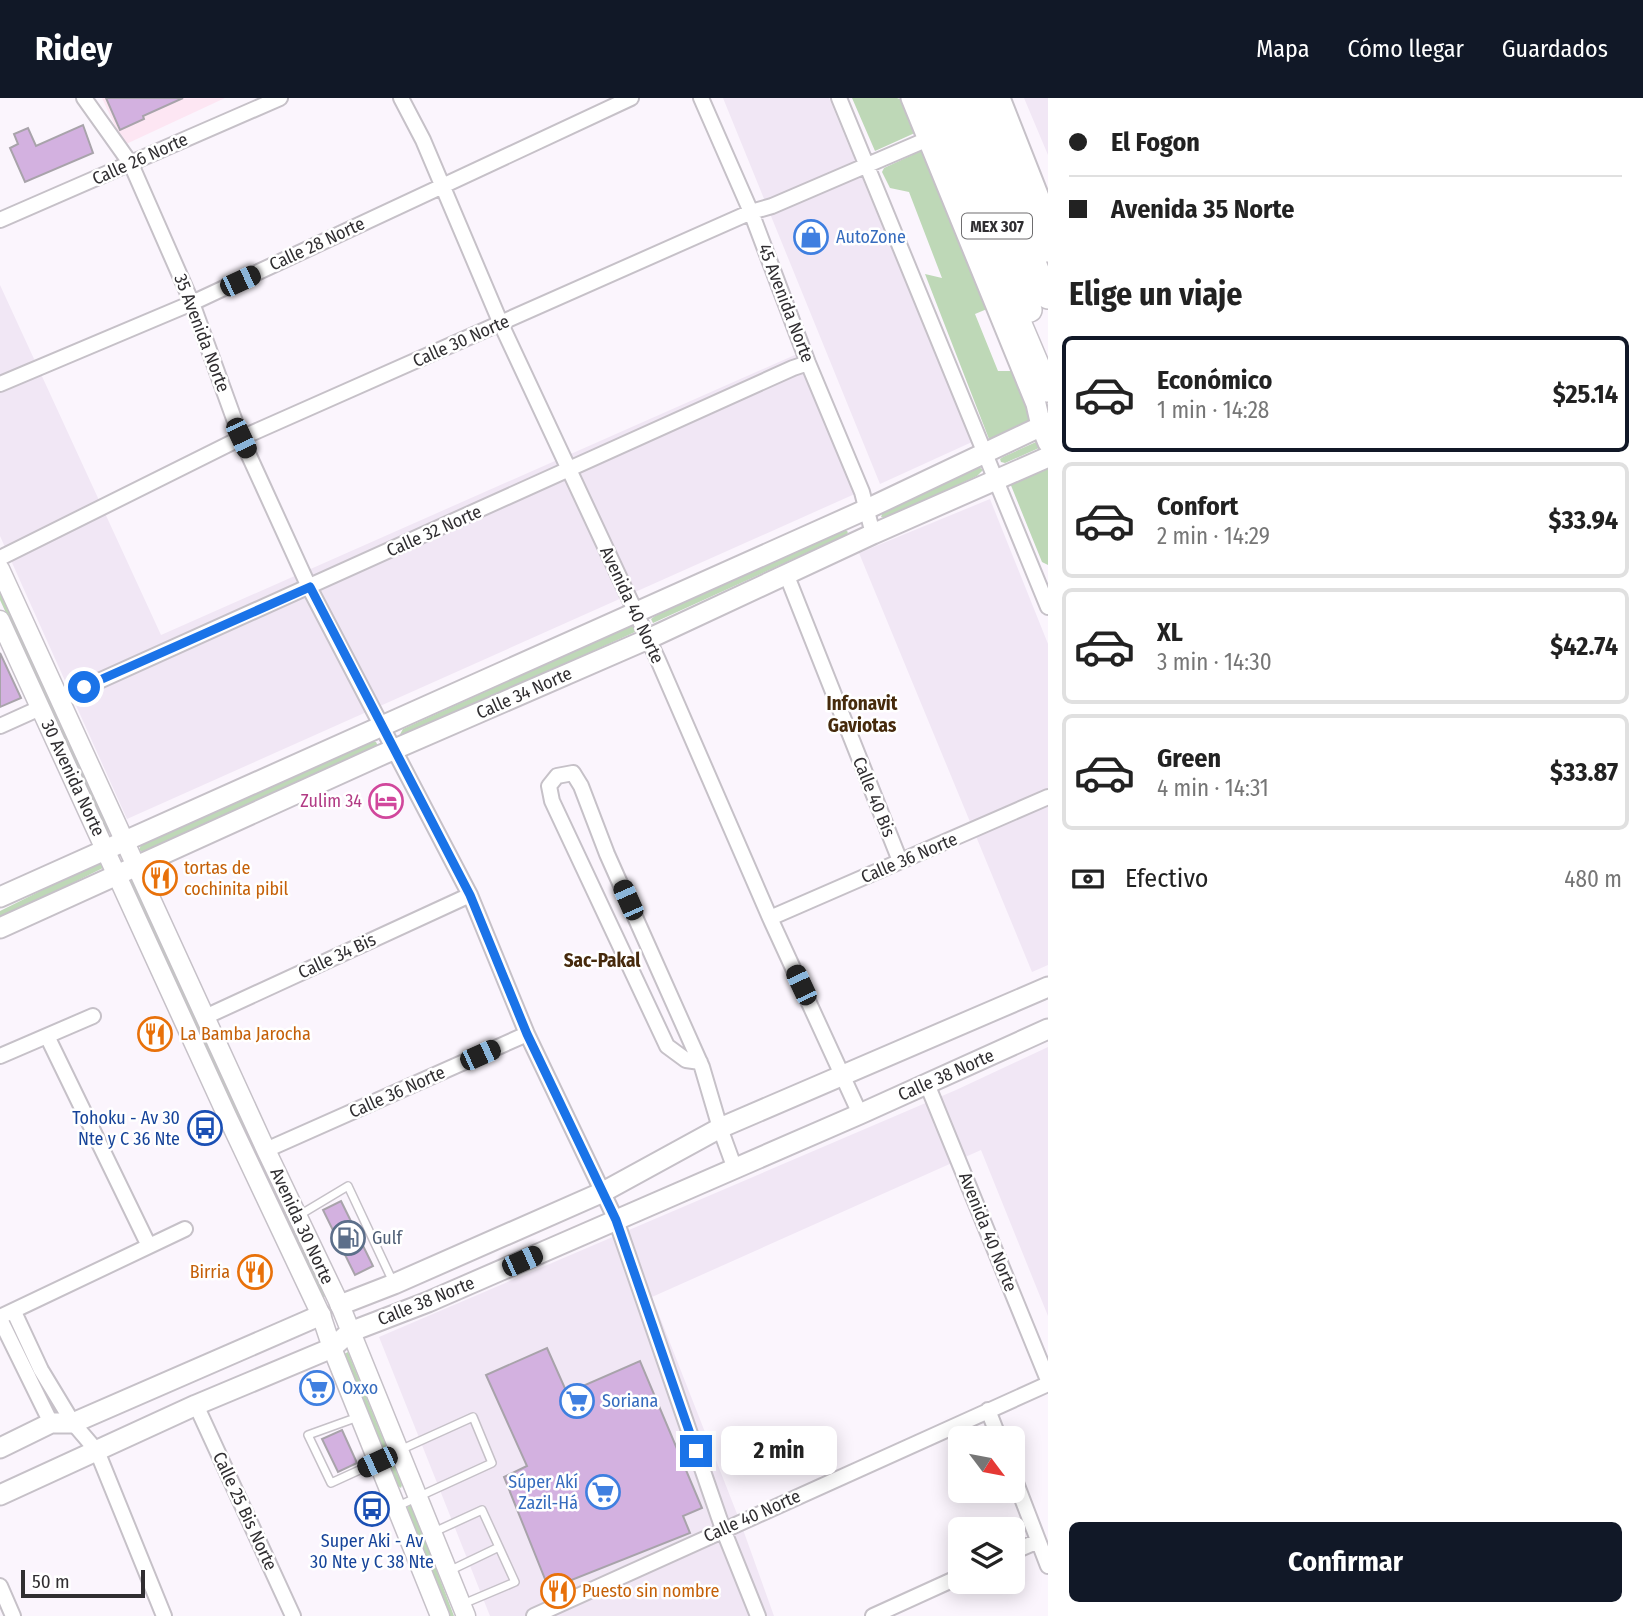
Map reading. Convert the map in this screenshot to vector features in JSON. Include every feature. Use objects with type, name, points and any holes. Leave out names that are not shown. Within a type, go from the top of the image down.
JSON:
[{"type":"highway","points":[[924,98],[1048,390]]},
{"type":"highway","name":"MEX 307","points":[[946,98],[1048,354]]},
{"type":"highway","name":"MEX 307","points":[[967,98],[1048,297]]},
{"type":"highway","points":[[986,98],[1045,233]]},
{"type":"main road","points":[[911,98],[1046,431]]},
{"type":"main road","points":[[1000,98],[1045,233]]},
{"type":"main road","name":"Calle 34 Norte","points":[[0,897],[867,509],[985,451],[1046,431]]},
{"type":"main road","name":"Calle 34 Norte","points":[[0,928],[1048,457]]},
{"type":"main road","name":"Calle 38 Norte","points":[[340,1305],[603,1192],[720,1128],[1048,987]]},
{"type":"main road","name":"Calle 38 Norte","points":[[0,1494],[196,1405],[332,1348],[350,1332],[428,1302],[736,1169],[1048,1029]]},
{"type":"main road","name":"Calle 38 Norte","points":[[0,1448],[51,1423],[73,1423],[321,1315]]},
{"type":"street","name":"35 Avenida Norte","points":[[84,98],[131,164],[192,303],[241,438],[310,587],[470,895],[527,1034],[616,1220],[723,1528],[758,1616]]},
{"type":"street","name":"Calle 26 Norte","points":[[0,220],[279,98]]},
{"type":"street","name":"Avenida 40 Norte","points":[[401,98],[443,186],[501,324],[648,639],[770,918],[860,1114]]},
{"type":"street","name":"Calle 28 Norte","points":[[0,384],[192,303],[631,98]]},
{"type":"street","name":"45 Avenida Norte","points":[[701,98],[751,212],[808,363],[862,492],[873,534]]},
{"type":"street","points":[[839,98],[1048,607]]},
{"type":"street","name":"Calle 30 Norte","points":[[0,558],[241,438],[751,212],[772,206],[928,139]]},
{"type":"street","name":"Calle 32 Norte","points":[[59,699],[808,363]]},
{"type":"street","name":"30 Avenida Norte","points":[[0,569],[125,841]]},
{"type":"street","name":"Calle 40 Bis","points":[[787,576],[900,861]]},
{"type":"street","points":[[0,620],[40,708],[0,726]]},
{"type":"street","name":"30 Avenida Norte","points":[[40,708],[106,849]]},
{"type":"street","points":[[700,1062],[686,1060],[667,1046],[552,801],[549,786],[557,776],[569,772],[576,775],[607,854],[700,1062],[736,1169]]},
{"type":"street","name":"Calle 36 Norte","points":[[770,918],[1048,797]]},
{"type":"street","name":"Avenida 30 Norte","points":[[125,841],[340,1305],[464,1611]]},
{"type":"street","name":"Avenida 30 Norte","points":[[106,849],[321,1315],[440,1616]]},
{"type":"street","name":"Calle 34 Bis","points":[[205,1017],[470,895]]},
{"type":"street","points":[[0,1056],[93,1016]]},
{"type":"street","name":"Calle 36 Norte","points":[[266,1150],[527,1034]]},
{"type":"street","points":[[47,1036],[149,1246]]},
{"type":"street","name":"Avenida 40 Norte","points":[[927,1084],[1048,1382]]},
{"type":"street","points":[[5,1316],[185,1229]]},
{"type":"street","name":"Calle 38 Norte","points":[[321,1315],[340,1305]]},
{"type":"street","points":[[5,1316],[73,1423],[97,1451],[164,1616]]},
{"type":"street","points":[[5,1316],[51,1423]]},
{"type":"street","name":"Calle 40 Norte","points":[[534,1616],[1048,1382]]},
{"type":"street","name":"Calle 25 Bis Norte","points":[[196,1405],[293,1616]]},
{"type":"street","points":[[988,1410],[994,1426]]},
{"type":"street","points":[[1024,1503],[1048,1566]]},
{"type":"street","points":[[1025,1547],[1038,1541]]},
{"type":"street","points":[[873,1616],[948,1582]]},
{"type":"street","points":[[0,1586],[13,1616]]},
{"type":"lane","points":[[298,1217],[348,1186],[394,1284]]},
{"type":"lane","points":[[360,1417],[309,1434],[331,1483],[377,1462]]},
{"type":"lane","points":[[395,1507],[492,1463],[473,1417],[400,1450]]},
{"type":"lane","points":[[434,1533],[482,1510],[515,1582],[464,1611]]},
{"type":"lane","points":[[448,1571],[499,1547]]},
{"type":"shaded area","points":[[102,98],[225,98],[124,145]]},
{"type":"shaded area","points":[[723,98],[829,98],[972,442],[880,484]]},
{"type":"shaded area","points":[[1024,98],[1048,98],[1048,155]]},
{"type":"shaded area","points":[[0,285],[161,635],[797,354],[857,493],[127,819],[0,536]]},
{"type":"shaded area","points":[[990,499],[1048,644],[1048,965],[1032,972],[859,553]]},
{"type":"shaded area","points":[[1048,1047],[1048,1316],[981,1150],[652,1297],[774,1616],[490,1616],[379,1337],[956,1090]]},
{"type":"green space","points":[[852,98],[897,98],[905,101],[917,132],[875,151]]},
{"type":"green space","points":[[923,150],[987,309],[975,314],[998,371],[1014,371],[1031,412],[1028,422],[989,439],[925,274],[942,278],[909,192],[890,188],[882,172],[884,168]]},
{"type":"green space","points":[[1040,442],[1039,448],[1005,463],[1001,462],[1003,457]]},
{"type":"green space","points":[[979,467],[983,470],[977,476],[886,518],[881,517],[883,512]]},
{"type":"green space","points":[[1048,467],[1048,565],[1042,562],[1010,483]]},
{"type":"green space","points":[[844,529],[848,532],[846,535],[653,623],[651,619],[655,616]]},
{"type":"green space","points":[[0,592],[108,827],[109,833],[0,600]]},
{"type":"green space","points":[[632,625],[635,632],[403,737],[399,736],[403,729]]},
{"type":"green space","points":[[376,742],[378,746],[372,750],[143,852],[139,850],[141,845]]},
{"type":"green space","points":[[105,859],[107,866],[0,919],[0,911]]},
{"type":"green space","points":[[132,879],[325,1296],[323,1299],[130,884]]},
{"type":"green space","points":[[348,1352],[402,1485],[401,1488],[344,1354]]},
{"type":"green space","points":[[411,1505],[454,1616],[450,1616],[412,1521],[407,1507]]},
{"type":"building","points":[[106,98],[183,98],[120,130]]},
{"type":"building","points":[[83,125],[93,153],[25,182],[10,148],[18,144],[14,134],[28,128],[36,146]]},
{"type":"building","points":[[0,653],[21,698],[0,707]]},
{"type":"building","name":"Gulf","points":[[341,1201],[373,1266],[355,1275],[323,1210]]},
{"type":"building","name":"Súper Akí Zazil-Há","points":[[547,1348],[567,1393],[640,1361],[702,1508],[683,1516],[690,1533],[549,1589],[504,1477],[527,1466],[486,1375]]},
{"type":"building","name":"Oxxo","points":[[342,1430],[357,1463],[338,1472],[322,1439]]},
{"type":"place","name":"AutoZone","points":[[811,237]]},
{"type":"place","name":"Zulim 34","points":[[386,801]]},
{"type":"place","name":"tortas de cochinita pibil","points":[[160,878]]},
{"type":"place","name":"La Bamba Jarocha","points":[[155,1034]]},
{"type":"place","name":"Tohoku - Av 30 Nte y C 36 Nte","points":[[205,1128]]},
{"type":"place","name":"Gulf","points":[[348,1238]]},
{"type":"place","name":"Birria","points":[[255,1272]]},
{"type":"place","name":"Oxxo","points":[[317,1388]]},
{"type":"place","name":"Soriana","points":[[577,1401]]},
{"type":"place","name":"Súper Akí Zazil-Há","points":[[603,1492]]},
{"type":"place","name":"Super Aki - Av 30 Nte y C 38 Nte","points":[[372,1509]]},
{"type":"place","name":"Puesto sin nombre","points":[[558,1591]]},
{"type":"district","name":"Infonavit Gaviotas","points":[[862,714]]},
{"type":"district","name":"Sac-Pakal","points":[[602,960]]},
{"type":"route","points":[[84,687],[310,587],[470,895],[527,1034],[616,1220],[696,1451]]}]
